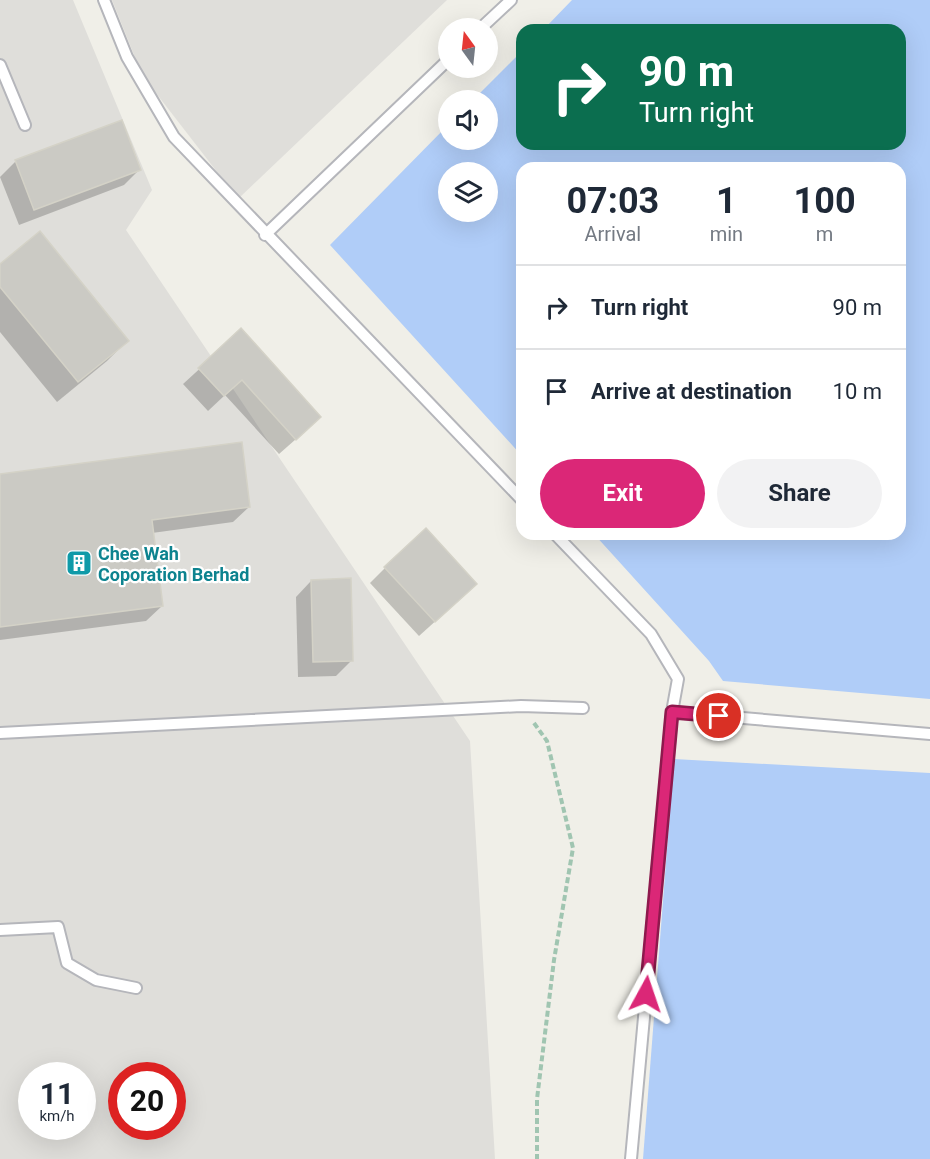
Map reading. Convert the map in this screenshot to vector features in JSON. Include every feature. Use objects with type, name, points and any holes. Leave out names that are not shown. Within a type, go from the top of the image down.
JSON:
[{"type":"lane","points":[[104,0],[127,57],[174,137],[265,235],[516,494]]},
{"type":"lane","points":[[492,18],[511,0]]},
{"type":"lane","points":[[0,65],[26,125]]},
{"type":"lane","points":[[265,235],[438,70]]},
{"type":"lane","points":[[561,540],[651,634],[678,679],[672,712],[631,1159]]},
{"type":"lane","points":[[0,733],[521,706],[583,708]]},
{"type":"lane","points":[[672,712],[930,734]]},
{"type":"lane","points":[[0,930],[58,927],[67,963],[96,980],[136,988]]},
{"type":"path","points":[[521,706],[547,741],[573,849],[554,960],[537,1098],[537,1159]]},
{"type":"shaded area","points":[[0,0],[73,0],[152,190],[126,230],[470,741],[495,1159],[0,1159]]},
{"type":"shaded area","points":[[112,0],[447,0],[238,199],[142,75]]},
{"type":"water","points":[[572,0],[930,0],[930,699],[723,681],[709,661],[599,540],[906,540],[906,162],[516,162],[516,449],[330,245],[438,135],[438,150],[498,150],[498,90],[483,90],[495,78],[498,78],[498,75],[516,57],[516,150],[906,150],[906,24],[549,24]]},
{"type":"water","points":[[674,759],[930,773],[930,1159],[643,1159]]},
{"type":"building","points":[[122,120],[141,170],[34,210],[15,160]]},
{"type":"building","points":[[40,231],[129,341],[78,382],[0,287],[0,264]]},
{"type":"building","points":[[241,328],[321,417],[296,440],[242,380],[224,396],[198,368]]},
{"type":"building","name":"Chee Wah Coporation Berhad","points":[[242,442],[250,507],[152,520],[163,606],[0,627],[0,474]]},
{"type":"building","points":[[426,528],[477,584],[435,622],[384,567]]},
{"type":"building","points":[[351,578],[353,661],[313,662],[311,580]]},
{"type":"place","name":"Chee Wah Coporation Berhad","points":[[79,563]]},
{"type":"route","points":[[646,994],[672,712],[719,716]]}]
